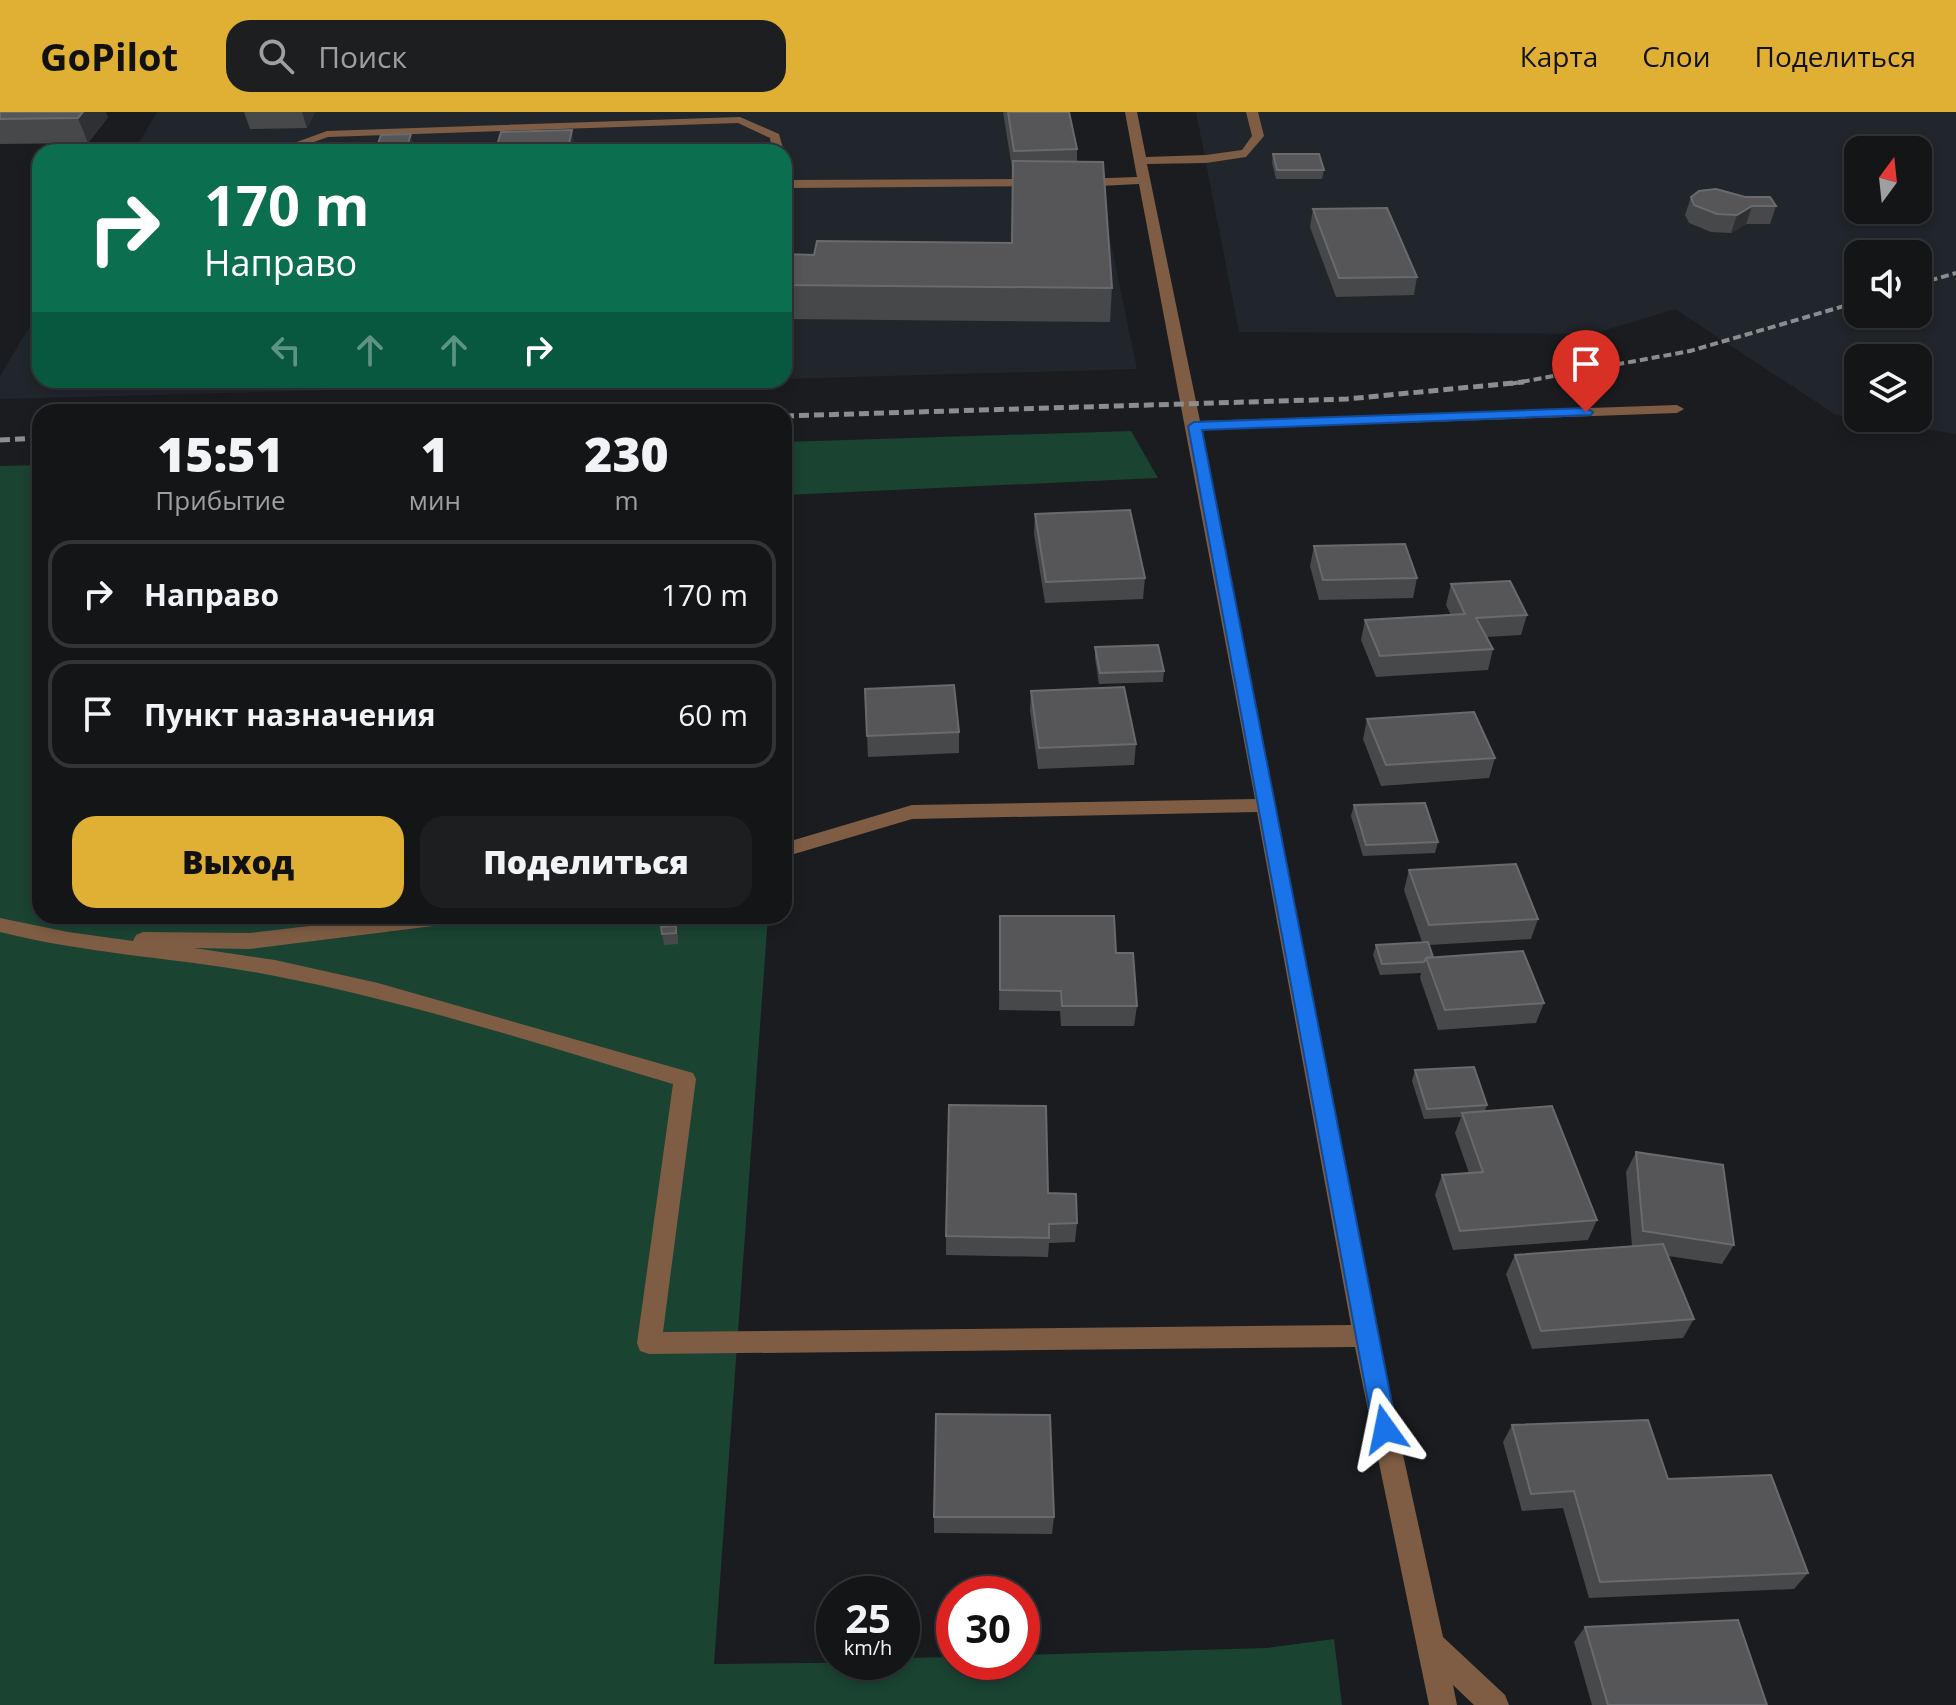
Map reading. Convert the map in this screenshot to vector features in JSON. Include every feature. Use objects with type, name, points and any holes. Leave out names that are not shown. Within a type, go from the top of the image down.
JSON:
[{"type":"street","points":[[1131,112],[1194,426],[1365,1336],[1443,1705]]},
{"type":"street","points":[[1070,183],[1246,153],[1258,136],[1252,112]]},
{"type":"street","points":[[298,144],[327,134],[740,120],[775,136],[776,144]]},
{"type":"street","points":[[792,186],[1054,183]]},
{"type":"street","points":[[1194,426],[1677,409]]},
{"type":"street","points":[[792,848],[912,812],[1265,805]]},
{"type":"street","points":[[50,939],[249,941],[390,924]]},
{"type":"street","points":[[0,925],[50,939],[275,968],[459,1014],[685,1079],[649,1343],[1365,1336]]},
{"type":"street","points":[[1433,1647],[1495,1705]]},
{"type":"shaded area","points":[[157,112],[1062,112],[1076,175],[1101,195],[1137,369],[792,379],[792,144],[138,144]]},
{"type":"shaded area","points":[[1196,112],[1956,112],[1956,434],[1932,430],[1932,344],[1844,344],[1844,416],[1836,415],[1675,309],[1593,334],[1239,332]]},
{"type":"shaded area","points":[[32,322],[32,388],[421,388],[0,399],[0,376]]},
{"type":"green space","points":[[1131,431],[1158,478],[792,495],[792,442]]},
{"type":"green space","points":[[32,465],[32,924],[767,924],[714,1664],[816,1663],[816,1680],[920,1680],[920,1658],[936,1657],[936,1680],[1040,1680],[1040,1654],[1267,1648],[1334,1639],[1342,1705],[0,1705],[0,466]]},
{"type":"building","points":[[0,112],[83,112],[78,118],[0,119]]},
{"type":"building","points":[[1008,112],[1069,112],[1077,149],[1014,151]]},
{"type":"building","points":[[572,130],[569,144],[497,144],[501,132]]},
{"type":"building","points":[[411,134],[408,144],[378,144],[381,135]]},
{"type":"building","points":[[1273,154],[1319,154],[1324,170],[1277,170]]},
{"type":"building","points":[[1013,161],[1103,162],[1112,288],[792,285],[792,254],[814,255],[817,241],[1012,243]]},
{"type":"building","points":[[1716,189],[1745,197],[1770,197],[1776,206],[1752,206],[1737,215],[1717,214],[1694,205],[1691,197],[1699,191]]},
{"type":"building","points":[[1387,208],[1417,277],[1339,278],[1313,209]]},
{"type":"building","points":[[1130,510],[1145,578],[1046,582],[1035,514]]},
{"type":"building","points":[[1405,544],[1417,578],[1323,580],[1314,546]]},
{"type":"building","points":[[1510,581],[1527,615],[1476,618],[1493,649],[1380,656],[1365,620],[1465,614],[1451,584]]},
{"type":"building","points":[[1158,645],[1164,671],[1100,673],[1095,647]]},
{"type":"building","points":[[954,685],[959,732],[867,736],[865,689]]},
{"type":"building","points":[[1124,687],[1136,744],[1039,748],[1031,691]]},
{"type":"building","points":[[1474,712],[1495,758],[1386,765],[1367,719]]},
{"type":"building","points":[[1425,803],[1438,842],[1366,845],[1354,805]]},
{"type":"building","points":[[1516,864],[1538,919],[1429,925],[1409,870]]},
{"type":"building","points":[[1000,916],[1114,916],[1116,953],[1133,953],[1137,1006],[1062,1006],[1061,991],[1000,990]]},
{"type":"building","points":[[676,926],[676,933],[662,934],[661,927]]},
{"type":"building","points":[[1428,942],[1433,957],[1426,958],[1424,962],[1382,964],[1376,945]]},
{"type":"building","points":[[1523,951],[1544,1003],[1445,1010],[1426,958]]},
{"type":"building","points":[[1474,1067],[1487,1105],[1427,1109],[1415,1070]]},
{"type":"building","points":[[949,1105],[1046,1106],[1048,1193],[1076,1194],[1077,1223],[1049,1224],[1049,1238],[946,1236]]},
{"type":"building","points":[[1552,1106],[1597,1220],[1460,1231],[1442,1175],[1483,1172],[1462,1113]]},
{"type":"building","points":[[1636,1152],[1723,1165],[1734,1245],[1643,1231]]},
{"type":"building","points":[[1663,1244],[1694,1319],[1541,1331],[1515,1255]]},
{"type":"building","points":[[936,1414],[1050,1415],[1054,1517],[934,1517]]},
{"type":"building","points":[[1648,1420],[1668,1479],[1771,1475],[1808,1573],[1600,1582],[1574,1491],[1531,1494],[1512,1425]]},
{"type":"building","points":[[1738,1620],[1767,1705],[1608,1705],[1585,1627]]},
{"type":"railway","points":[[1932,280],[1956,273]]},
{"type":"railway","points":[[1518,383],[1690,351],[1844,306]]},
{"type":"railway","points":[[1518,383],[1524,382]]},
{"type":"railway","points":[[792,416],[1347,399],[1518,383]]},
{"type":"railway","points":[[1510,384],[1518,383]]},
{"type":"railway","points":[[0,440],[32,438]]},
{"type":"route","points":[[1385,1429],[1194,426],[1586,412]]}]
